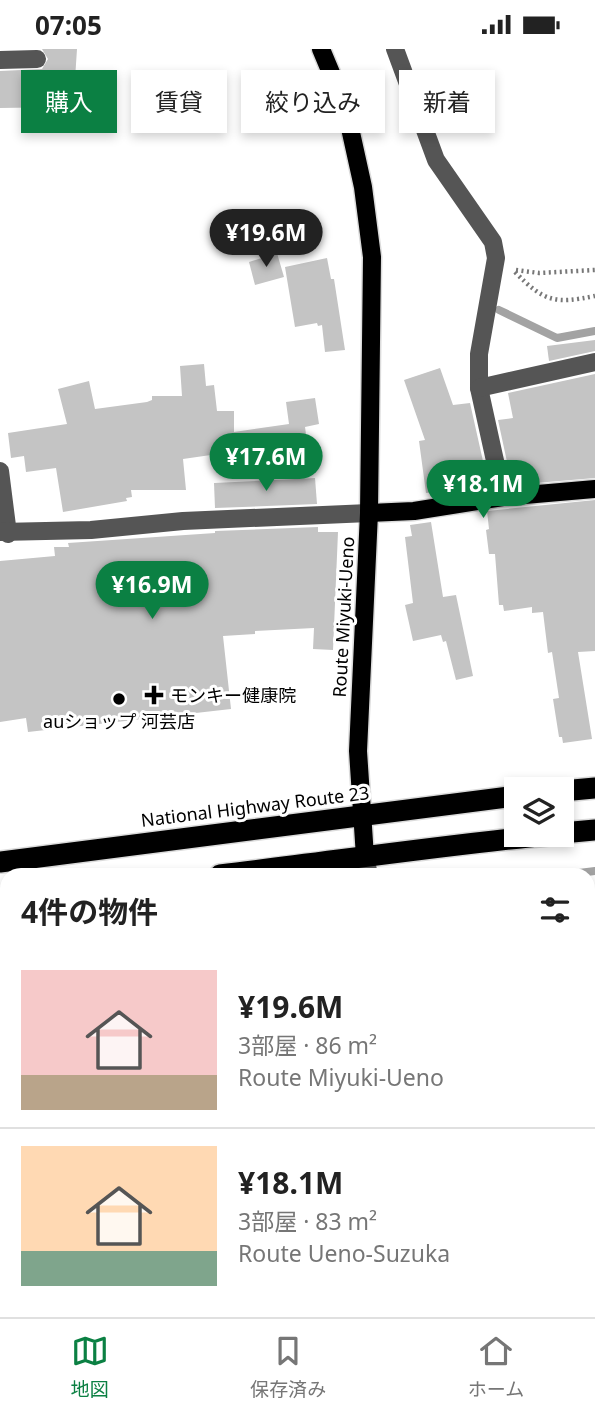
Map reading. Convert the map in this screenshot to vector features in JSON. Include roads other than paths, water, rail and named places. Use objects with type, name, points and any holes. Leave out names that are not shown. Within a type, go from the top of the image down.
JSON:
[{"type":"highway","points":[[574,790],[595,788]]},
{"type":"highway","name":"National Highway Route 23","points":[[0,862],[504,798]]},
{"type":"highway","points":[[574,832],[595,830]]},
{"type":"highway","points":[[334,868],[367,866],[425,847],[504,839]]},
{"type":"main road","name":"Route Miyuki-Ueno","points":[[321,49],[350,128],[363,187],[372,257],[369,513],[358,751],[367,866]]},
{"type":"main road","points":[[369,513],[414,511],[503,497],[520,498],[595,489]]},
{"type":"street","points":[[395,49],[436,160],[493,242],[496,258],[479,353],[479,388],[503,497]]},
{"type":"street","points":[[0,60],[37,59]]},
{"type":"street","points":[[479,388],[595,362]]},
{"type":"street","points":[[0,471],[4,533],[91,530],[183,521],[369,513]]},
{"type":"waterway","points":[[499,310],[557,338],[595,331]]},
{"type":"place","name":"モンキー健康院","points":[[154,695]]},
{"type":"place","name":"auショップ 河芸店","points":[[119,699]]}]
